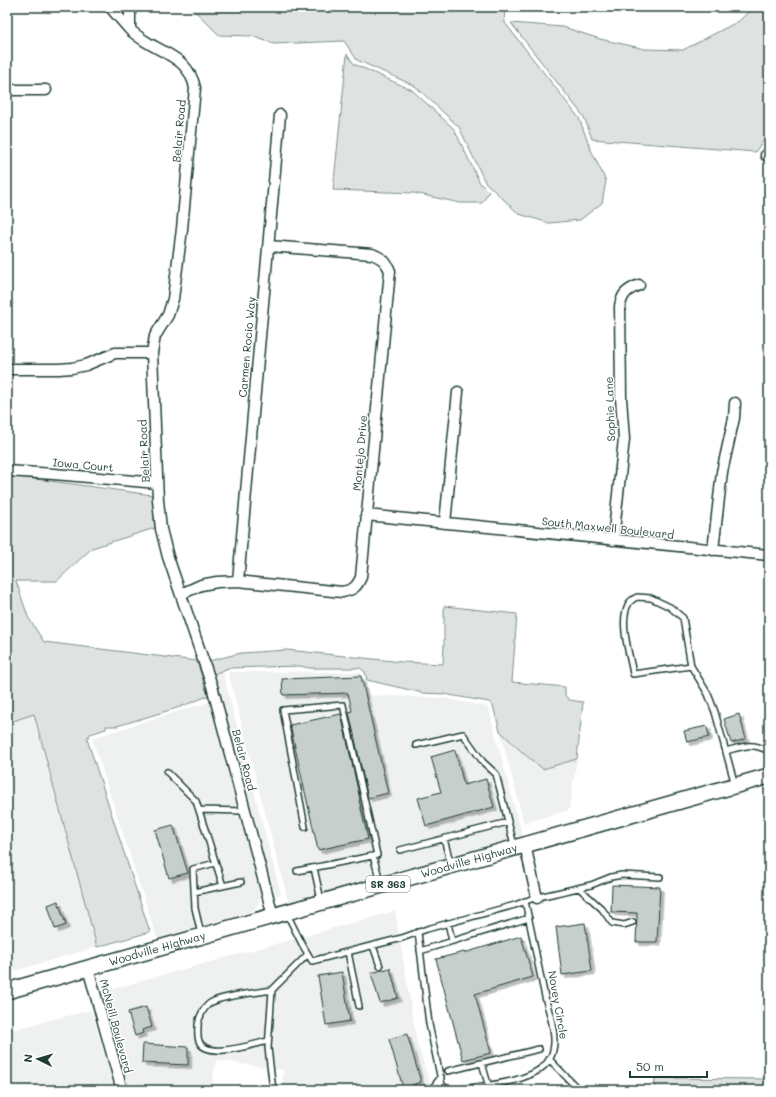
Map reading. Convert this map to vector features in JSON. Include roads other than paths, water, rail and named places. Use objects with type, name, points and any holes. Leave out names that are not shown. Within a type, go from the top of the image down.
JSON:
[{"type":"main road","name":"Woodville Highway","points":[[7,991],[769,776]]},
{"type":"street","name":"Belair Road","points":[[110,7],[130,30],[144,41],[166,52],[183,64],[188,69],[194,80],[195,88],[182,229],[173,298],[168,315],[155,336],[152,353],[157,483],[161,529],[168,557],[212,686],[245,811],[280,914]]},
{"type":"street","points":[[130,7],[130,30]]},
{"type":"street","points":[[7,90],[46,90]]},
{"type":"street","name":"Carmen Rocio Way","points":[[238,581],[280,115]]},
{"type":"street","name":"Montejo Drive","points":[[181,594],[201,585],[217,582],[238,581],[342,592],[350,591],[357,586],[361,577],[390,271],[382,257],[372,254],[269,246]]},
{"type":"street","name":"Sophie Lane","points":[[613,540],[624,439],[621,398],[620,306],[621,300],[628,290],[639,285]]},
{"type":"street","points":[[7,369],[72,368],[86,365],[115,353],[152,353]]},
{"type":"street","points":[[445,523],[458,392]]},
{"type":"street","points":[[713,550],[722,472],[734,418],[735,403]]},
{"type":"street","name":"Iowa Court","points":[[7,471],[157,483]]},
{"type":"street","name":"South Maxwell Boulevard","points":[[366,515],[769,555]]},
{"type":"street","points":[[520,847],[537,898]]},
{"type":"street","name":"McNeill Boulevard","points":[[88,968],[122,1090]]},
{"type":"lane","points":[[691,666],[633,674],[625,637],[626,614],[630,602],[637,596],[651,598],[670,607],[683,618],[691,666],[708,694],[715,712],[736,786]]},
{"type":"lane","points":[[297,871],[378,855],[343,705],[283,710],[304,827]]},
{"type":"lane","points":[[416,745],[463,734],[483,762],[496,774],[508,822],[520,847]]},
{"type":"lane","points":[[726,751],[750,745],[761,747],[769,751]]},
{"type":"lane","points":[[167,772],[196,801],[222,886]]},
{"type":"lane","points":[[199,810],[245,811]]},
{"type":"lane","points":[[400,850],[508,822]]},
{"type":"lane","points":[[444,839],[451,866]]},
{"type":"lane","points":[[373,856],[381,886]]},
{"type":"lane","points":[[201,936],[195,908],[193,869],[215,862]]},
{"type":"lane","points":[[314,868],[321,902]]},
{"type":"lane","points":[[280,914],[312,961],[402,938],[525,901],[591,885],[611,877],[622,875],[660,877]]},
{"type":"lane","points":[[194,892],[241,882]]},
{"type":"lane","points":[[579,888],[602,909],[612,923],[624,925],[633,922]]},
{"type":"lane","name":"Novey Circle","points":[[525,901],[554,1038],[553,1051],[549,1059]]},
{"type":"lane","points":[[420,951],[529,918]]},
{"type":"lane","points":[[448,923],[452,941]]},
{"type":"lane","points":[[418,932],[429,1024],[441,1076],[442,1088],[457,1090],[515,1080],[543,1066],[549,1059],[579,1090]]},
{"type":"lane","points":[[373,946],[380,966]]},
{"type":"lane","points":[[348,952],[359,1006]]},
{"type":"lane","points":[[268,1041],[216,1051],[199,1042],[199,1021],[203,1011],[211,1003],[221,998],[272,990],[308,954]]},
{"type":"lane","points":[[272,990],[268,1048],[273,1090]]},
{"type":"lane","points":[[448,1071],[539,1049]]},
{"type":"lane","points":[[482,1062],[488,1084],[495,1090]]},
{"type":"lane","points":[[431,1090],[441,1076]]}]
